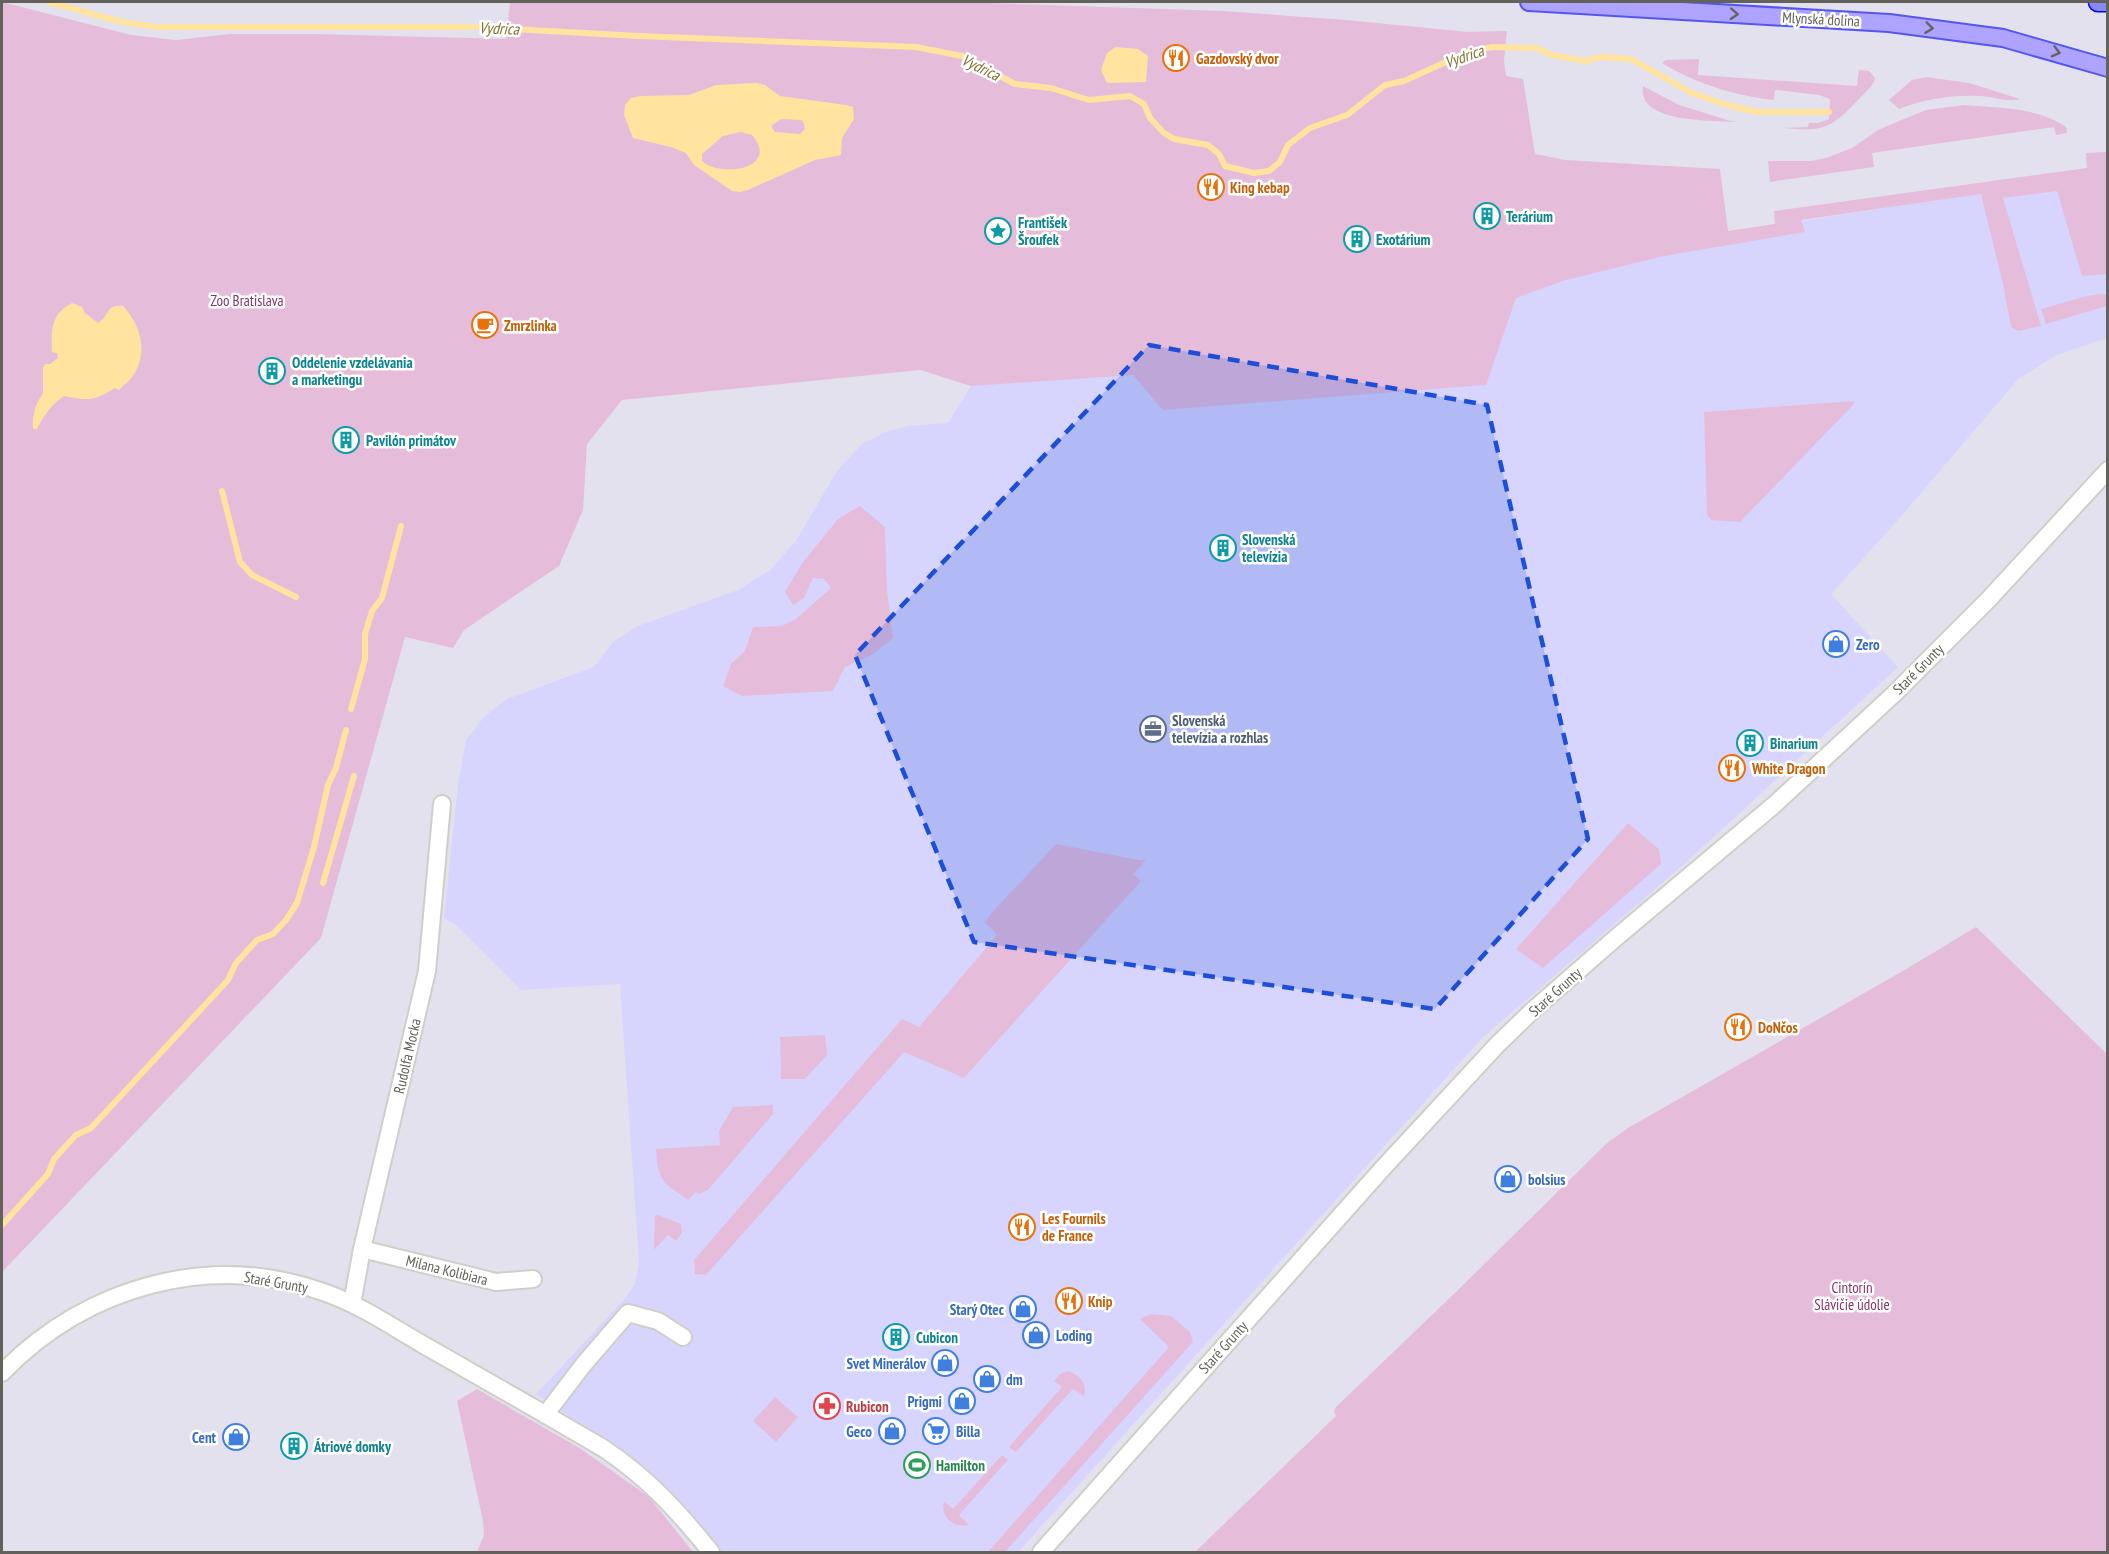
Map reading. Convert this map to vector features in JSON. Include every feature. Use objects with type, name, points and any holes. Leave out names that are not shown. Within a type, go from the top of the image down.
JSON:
[{"type":"highway","points":[[2098,2],[2108,2]]},
{"type":"main road","name":"Mlynská dolina","points":[[1529,2],[1889,23],[2003,38],[2108,68]]},
{"type":"street","name":"Staré Grunty","points":[[1041,1552],[1383,1168],[1497,1046],[1532,1011],[1618,936],[1774,805],[1894,694],[1988,600],[2108,470]]},
{"type":"street","name":"Rudolfa Mocka","points":[[352,1304],[362,1249],[427,971],[442,804]]},
{"type":"street","name":"Milana Kolibiara","points":[[362,1249],[496,1282],[533,1279]]},
{"type":"street","name":"Staré Grunty","points":[[2,1372],[40,1338],[90,1309],[128,1291],[171,1279],[209,1275],[259,1277],[303,1285],[352,1304],[631,1467],[674,1507],[711,1552]]},
{"type":"street","points":[[545,1415],[584,1364],[628,1313],[658,1321],[683,1336]]},
{"type":"highlighted area","points":[[1149,345],[1487,405],[1588,839],[1435,1009],[974,942],[855,655]]},
{"type":"shaded area","points":[[1116,47],[1138,49],[1148,56],[1146,82],[1107,83],[1101,70],[1107,53]]},
{"type":"shaded area","points":[[756,83],[765,85],[780,96],[853,107],[854,119],[842,138],[841,155],[815,160],[740,192],[732,191],[694,165],[686,153],[633,138],[624,115],[625,105],[631,98],[689,95],[716,85]],"holes":[[[781,119],[802,120],[805,129],[800,134],[775,132],[772,125]],[[741,132],[752,135],[759,147],[759,156],[754,163],[745,167],[721,169],[702,161],[702,154],[723,136]]]},
{"type":"shaded area","name":"Slovenská televízia a rozhlas","points":[[2107,172],[2107,338],[2059,354],[2019,378],[1898,520],[1831,594],[1898,667],[1682,866],[1482,1038],[1018,1552],[721,1552],[648,1469],[536,1394],[623,1301],[635,1284],[639,1262],[620,984],[521,990],[456,925],[444,918],[458,785],[466,740],[484,717],[507,699],[594,667],[613,642],[638,626],[738,590],[769,571],[796,541],[837,471],[862,444],[885,432],[908,426],[948,423],[971,386],[1728,232],[2090,177]]},
{"type":"shaded area","points":[[72,303],[82,307],[85,313],[98,323],[110,309],[123,306],[134,322],[141,340],[140,359],[132,377],[119,390],[115,388],[91,399],[64,396],[49,410],[37,429],[33,429],[35,410],[43,394],[43,368],[45,364],[50,364],[58,358],[57,353],[52,352],[54,323],[60,312]]},
{"type":"green space","name":"Zoo Bratislava","points":[[2,2],[131,35],[176,40],[230,34],[506,39],[510,2],[960,2],[1223,11],[1468,32],[1507,31],[1504,61],[1506,76],[1523,79],[1535,154],[1565,160],[1720,169],[1728,231],[1775,224],[1774,211],[2087,168],[2086,153],[2107,152],[2107,274],[2082,276],[2057,191],[2003,198],[2041,326],[2018,331],[2011,327],[1981,194],[1801,220],[1805,232],[1664,256],[1566,280],[1516,298],[1486,385],[1163,410],[1133,375],[971,386],[920,370],[622,400],[587,444],[583,510],[559,566],[464,630],[453,648],[405,637],[321,938],[2,1272]]},
{"type":"green space","points":[[1699,59],[1698,75],[1857,86],[1859,70],[1869,71],[1875,78],[1868,90],[1833,123],[1817,129],[1783,128],[1808,127],[1809,123],[1829,119],[1830,99],[1819,95],[1775,90],[1774,100],[1745,95],[1716,88],[1662,63],[1666,60]]},
{"type":"green space","points":[[1926,77],[1969,83],[2020,99],[1959,96],[1928,100],[1899,109],[1889,100],[1912,80]]},
{"type":"green space","points":[[1643,86],[1679,105],[1734,122],[1677,117],[1663,113],[1651,107],[1644,98]]},
{"type":"green space","points":[[1964,105],[2030,112],[2055,120],[2066,127],[2067,133],[2056,135],[2054,127],[1872,153],[1874,167],[1770,182],[1768,161],[1811,161],[1826,158],[1852,148],[1878,130],[1926,110]]},
{"type":"green space","points":[[2101,294],[2107,295],[2107,306],[2046,324],[2041,309]]},
{"type":"green space","points":[[1854,401],[1854,404],[1740,522],[1711,520],[1707,515],[1704,412]]},
{"type":"green space","points":[[860,506],[885,527],[887,590],[893,638],[872,655],[845,667],[833,691],[742,696],[723,686],[731,664],[745,651],[753,627],[782,626],[796,619],[831,588],[824,579],[813,578],[804,598],[793,605],[785,592],[803,562],[838,519]]},
{"type":"green space","points":[[1628,823],[1659,849],[1661,864],[1543,968],[1516,949]]},
{"type":"green space","points":[[1056,844],[1146,860],[1133,874],[1141,881],[964,1078],[904,1052],[706,1275],[695,1274],[694,1260],[902,1019],[919,1027],[997,935],[985,922]]},
{"type":"green space","name":"Cintorín Slávičie údolie","points":[[1976,927],[2107,1054],[2107,1552],[1195,1552],[1336,1416],[1334,1411],[1336,1407],[1606,1144],[1628,1128]]},
{"type":"green space","points":[[825,1035],[827,1055],[805,1079],[781,1079],[780,1037]]},
{"type":"green space","points":[[773,1105],[773,1114],[708,1190],[699,1194],[696,1192],[688,1200],[663,1180],[658,1168],[656,1149],[720,1145],[719,1131],[733,1107]]},
{"type":"green space","points":[[658,1215],[681,1224],[682,1233],[676,1241],[668,1235],[654,1250],[655,1216]]},
{"type":"green space","points":[[1151,1314],[1171,1316],[1190,1332],[1193,1342],[1005,1552],[988,1552],[1169,1347],[1140,1319]]},
{"type":"green space","points":[[1068,1371],[1082,1380],[1085,1387],[1084,1396],[1073,1389],[1016,1452],[1009,1447],[1062,1387],[1054,1381],[1060,1374]]},
{"type":"green space","points":[[477,1389],[581,1449],[649,1497],[693,1552],[477,1552],[484,1535],[483,1521],[457,1401]]},
{"type":"green space","points":[[775,1397],[798,1417],[776,1442],[753,1421]]},
{"type":"green space","points":[[1002,1455],[1008,1460],[959,1515],[969,1525],[958,1525],[949,1520],[944,1512],[944,1501],[953,1509]]},
{"type":"waterway","name":"Vydrica","points":[[49,2],[118,21],[155,27],[475,27],[916,47],[962,56],[1015,84],[1051,88],[1089,100],[1130,96],[1144,104],[1150,118],[1164,133],[1174,139],[1208,145],[1219,154],[1225,166],[1254,173],[1269,171],[1280,162],[1288,145],[1310,128],[1347,115],[1385,85],[1404,81],[1470,51],[1493,47],[1537,48],[1552,55],[1585,61],[1601,57],[1631,59],[1692,93],[1727,105],[1758,112],[1829,112]]},
{"type":"waterway","points":[[222,491],[240,562],[252,575],[296,597]]},
{"type":"waterway","points":[[351,709],[365,659],[365,634],[372,611],[382,598],[401,526]]},
{"type":"waterway","points":[[2,1225],[48,1174],[54,1159],[76,1135],[91,1128],[228,980],[236,963],[257,940],[273,934],[286,920],[297,903],[314,847],[328,785],[336,768],[346,730]]},
{"type":"waterway","points":[[323,883],[354,776]]},
{"type":"place","name":"Gazdovský dvor","points":[[1176,58]]},
{"type":"place","name":"King kebap","points":[[1211,187]]},
{"type":"place","name":"Terárium","points":[[1487,216]]},
{"type":"place","name":"František Šroufek","points":[[998,231]]},
{"type":"place","name":"Exotárium","points":[[1357,239]]},
{"type":"place","name":"Zmrzlinka","points":[[485,325]]},
{"type":"place","name":"Oddelenie vzdelávania a marketingu","points":[[272,371]]},
{"type":"place","name":"Pavilón primátov","points":[[346,440]]},
{"type":"place","name":"Slovenská televízia","points":[[1223,548]]},
{"type":"place","name":"Zero","points":[[1836,644]]},
{"type":"place","name":"Slovenská televízia a rozhlas","points":[[1153,729]]},
{"type":"place","name":"Binarium","points":[[1750,743]]},
{"type":"place","name":"White Dragon","points":[[1732,768]]},
{"type":"place","name":"DoNčos","points":[[1738,1027]]},
{"type":"place","name":"bolsius","points":[[1508,1179]]},
{"type":"place","name":"Les Fournils de France","points":[[1022,1227]]},
{"type":"place","name":"Knip","points":[[1069,1301]]},
{"type":"place","name":"Starý Otec","points":[[1023,1309]]},
{"type":"place","name":"Loding","points":[[1036,1335]]},
{"type":"place","name":"Cubicon","points":[[896,1337]]},
{"type":"place","name":"Svet Minerálov","points":[[945,1363]]},
{"type":"place","name":"dm","points":[[987,1379]]},
{"type":"place","name":"Prigmi","points":[[962,1401]]},
{"type":"place","name":"Rubicon","points":[[827,1406]]},
{"type":"place","name":"Geco","points":[[892,1431]]},
{"type":"place","name":"Billa","points":[[936,1431]]},
{"type":"place","name":"Cent","points":[[236,1437]]},
{"type":"place","name":"Átriové domky","points":[[294,1446]]},
{"type":"place","name":"Hamilton","points":[[917,1465]]}]
